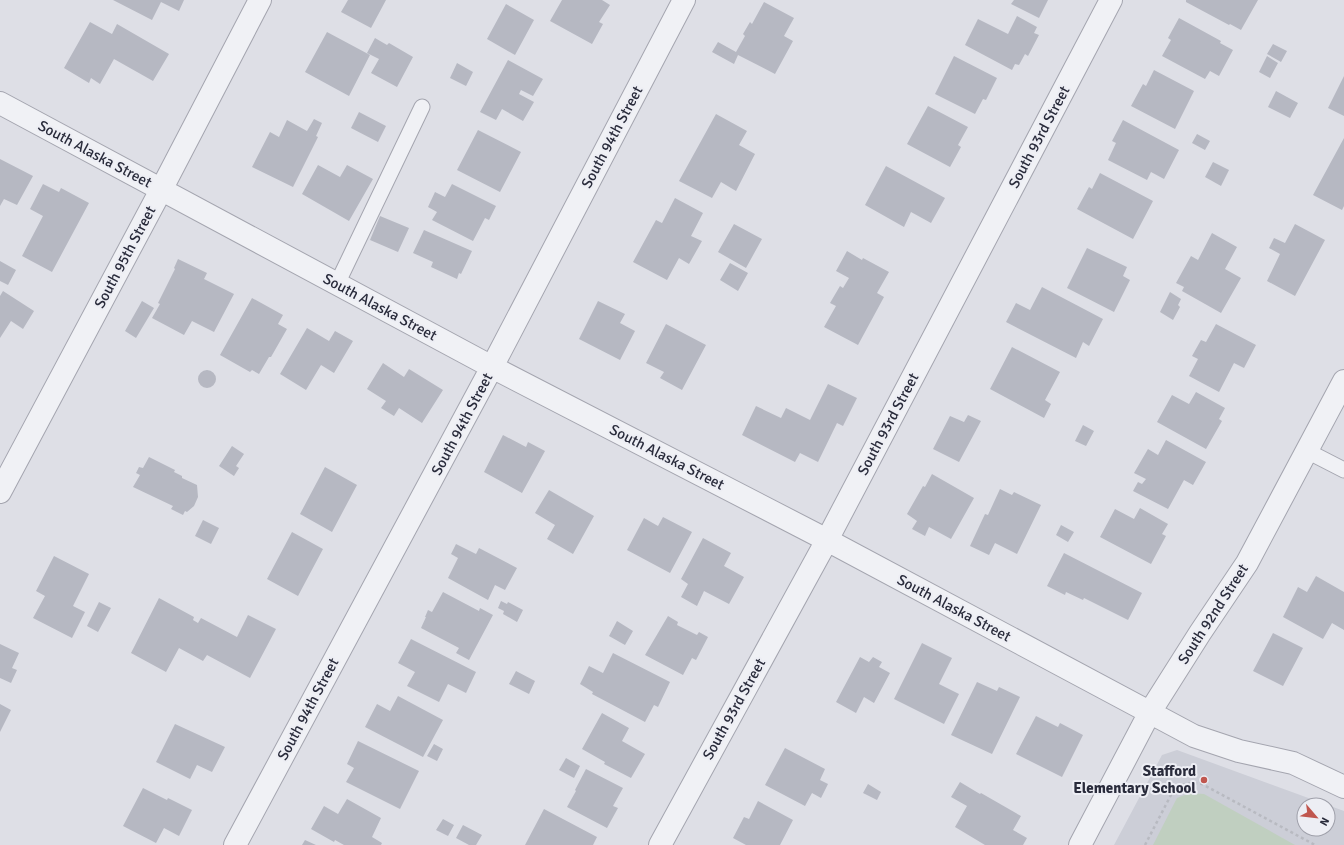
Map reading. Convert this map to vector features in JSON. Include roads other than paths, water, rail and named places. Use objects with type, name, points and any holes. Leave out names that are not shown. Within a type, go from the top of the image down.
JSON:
[{"type":"street","name":"South 95th Street","points":[[0,492],[161,190],[260,0]]},
{"type":"street","name":"South 94th Street","points":[[235,845],[492,367],[684,0]]},
{"type":"street","name":"South 93rd Street","points":[[660,845],[827,540],[1111,0]]},
{"type":"street","name":"South Alaska Street","points":[[0,103],[492,367],[827,540],[1194,736],[1239,751],[1293,763],[1344,787]]},
{"type":"street","name":"South 92nd Street","points":[[1080,845],[1150,712],[1247,563],[1344,381]]},
{"type":"lane","points":[[337,284],[422,107]]},
{"type":"lane","points":[[1307,450],[1344,470]]},
{"type":"place","name":"Stafford Elementary School","points":[[1204,780]]}]
